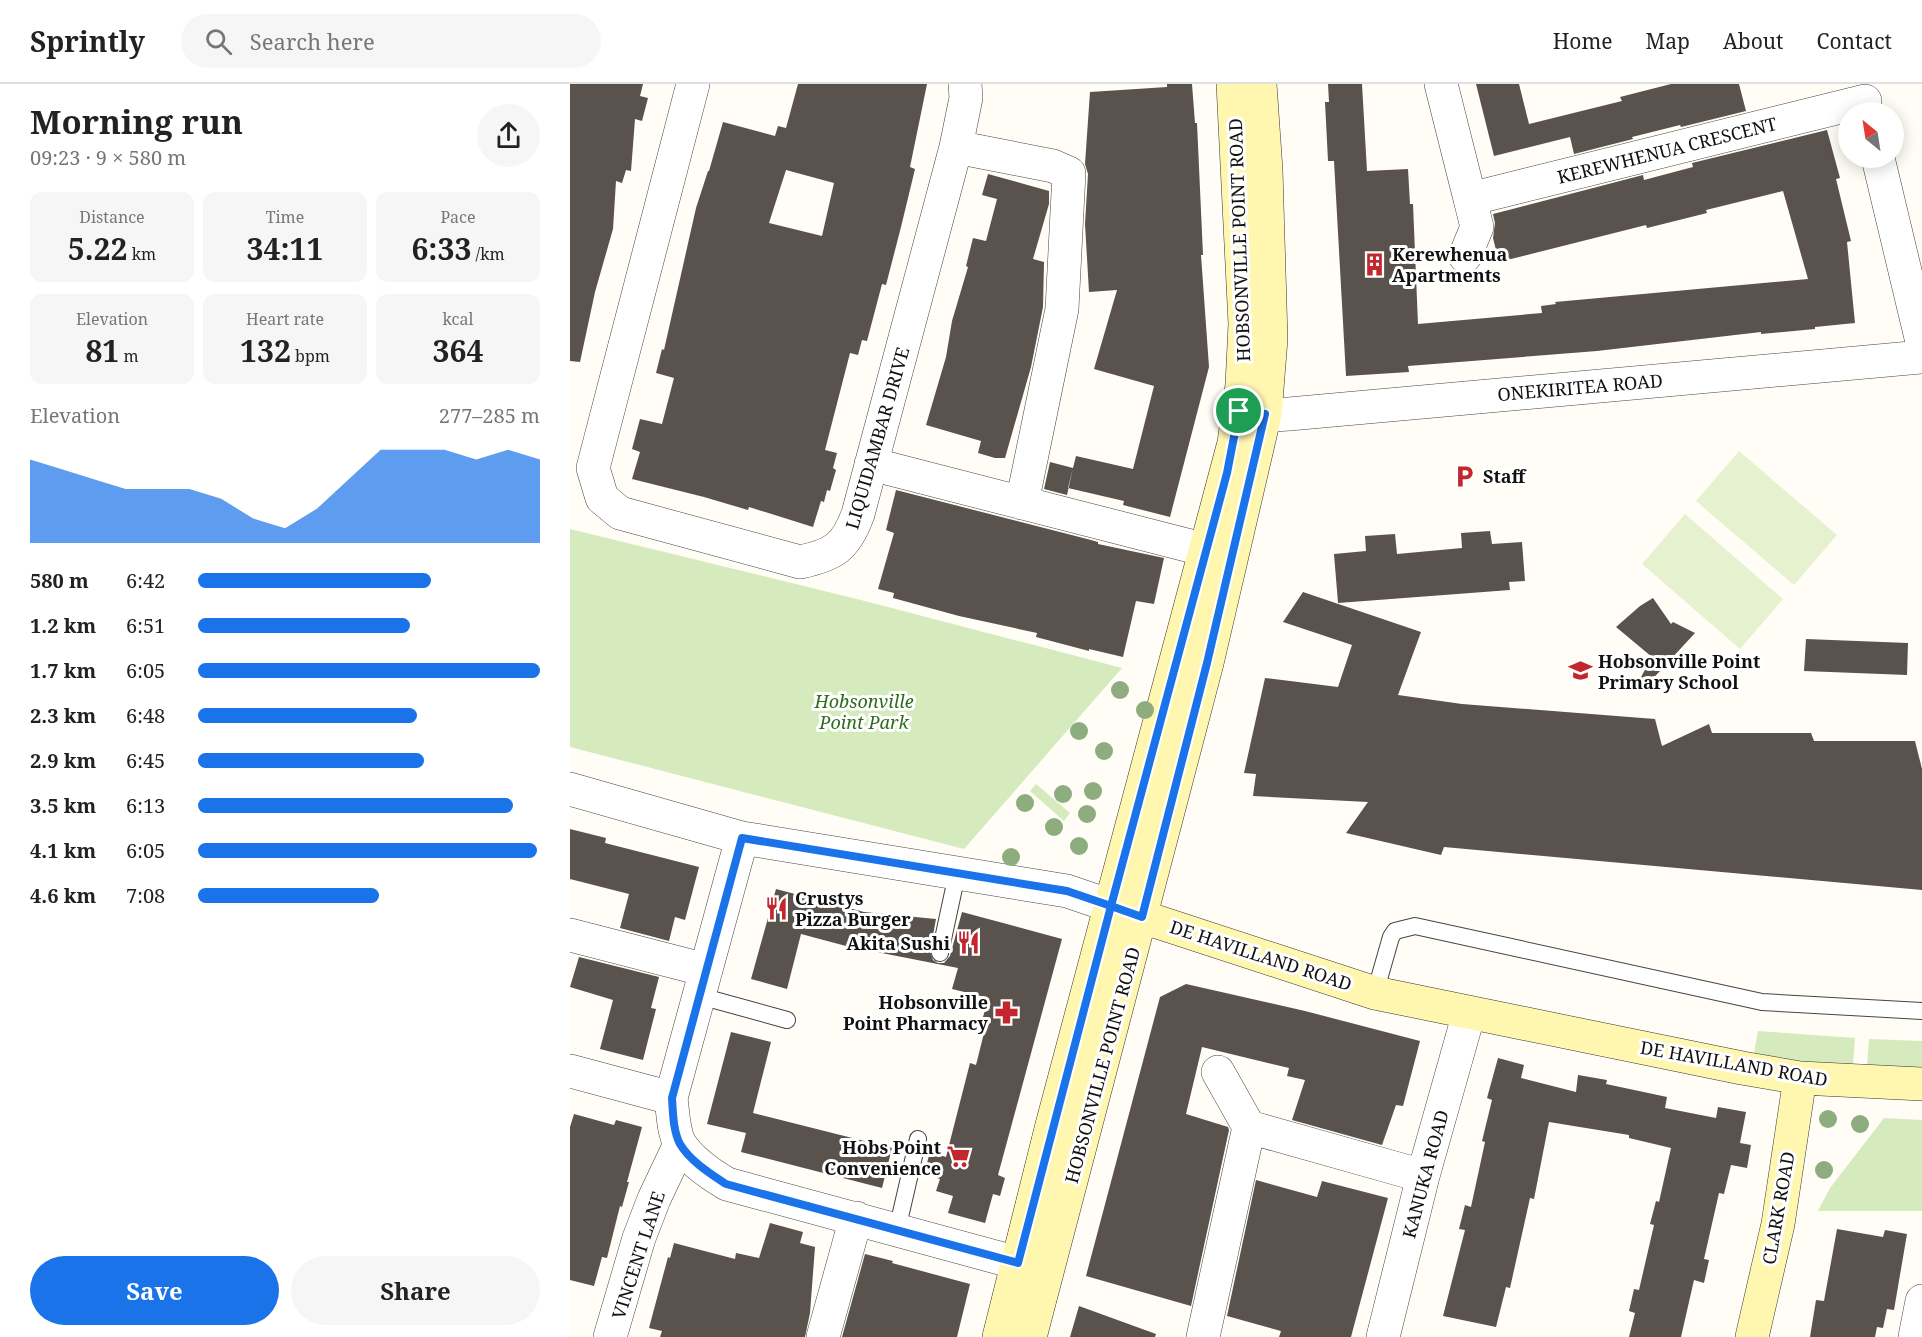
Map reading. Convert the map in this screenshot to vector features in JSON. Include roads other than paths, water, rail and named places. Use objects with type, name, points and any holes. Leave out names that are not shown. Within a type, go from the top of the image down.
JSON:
[{"type":"street","name":"LIQUIDAMBAR DRIVE","points":[[693,84],[593,468],[602,498],[620,513],[800,562],[820,558],[839,547],[851,535],[956,147],[966,98],[965,84]]},
{"type":"street","name":"HOBSONVILLE POINT ROAD","points":[[1233,84],[1245,324],[1242,386],[1252,413]]},
{"type":"street","name":"HOBSONVILLE POINT ROAD","points":[[1030,1337],[1207,663],[1252,413],[1271,339],[1266,170],[1260,84]]},
{"type":"street","points":[[1442,84],[1477,228],[1466,256]]},
{"type":"street","name":"KEREWHENUA CRESCENT","points":[[1470,199],[1864,99]]},
{"type":"street","points":[[956,147],[1053,166],[1069,173],[1062,309],[1022,503]]},
{"type":"street","points":[[1880,168],[1922,342]]},
{"type":"street","name":"ONEKIRITEA ROAD","points":[[1252,413],[1289,414],[1922,357]]},
{"type":"street","name":"HOBSONVILLE POINT ROAD","points":[[999,1337],[1234,443],[1252,413]]},
{"type":"street","points":[[871,464],[1206,550]]},
{"type":"street","name":"DE HAVILLAND ROAD","points":[[570,789],[742,838],[1067,891],[1375,993],[1800,1078],[1922,1084]]},
{"type":"street","points":[[742,838],[672,1098],[673,1118],[680,1144],[705,1171],[726,1184],[1018,1263]]},
{"type":"street","points":[[570,935],[703,983]]},
{"type":"street","name":"KANUKA ROAD","points":[[1383,1337],[1423,1176],[1469,1012]]},
{"type":"street","points":[[570,1071],[672,1098]]},
{"type":"street","points":[[1203,1337],[1249,1127],[1218,1072]]},
{"type":"street","name":"CLARK ROAD","points":[[1752,1337],[1778,1224],[1800,1078]]},
{"type":"street","points":[[1249,1127],[1423,1176]]},
{"type":"street","name":"VINCENT LANE","points":[[614,1336],[639,1238],[654,1199],[680,1144]]},
{"type":"street","points":[[823,1337],[856,1218]]},
{"type":"street","points":[[1915,1337],[1922,1302]]},
{"type":"lane","points":[[940,953],[957,874]]},
{"type":"lane","points":[[1375,993],[1391,937],[1395,931],[1415,926],[1762,1002],[1922,1011]]},
{"type":"lane","points":[[703,983],[787,1020]]},
{"type":"lane","points":[[897,1230],[918,1140]]},
{"type":"place","name":"Kerewhenua Apartments","points":[[1374,264]]},
{"type":"place","name":"Staff","points":[[1465,476]]},
{"type":"place","name":"Hobsonville Point Primary School","points":[[1580,671]]},
{"type":"place","name":"Crustys Pizza Burger","points":[[777,908]]},
{"type":"place","name":"Akita Sushi","points":[[968,943]]},
{"type":"place","name":"Hobsonville Point Pharmacy","points":[[1006,1012]]},
{"type":"place","name":"Hobs Point Convenience","points":[[959,1157]]},
{"type":"park label","name":"Hobsonville Point Park","points":[[864,711]]}]
